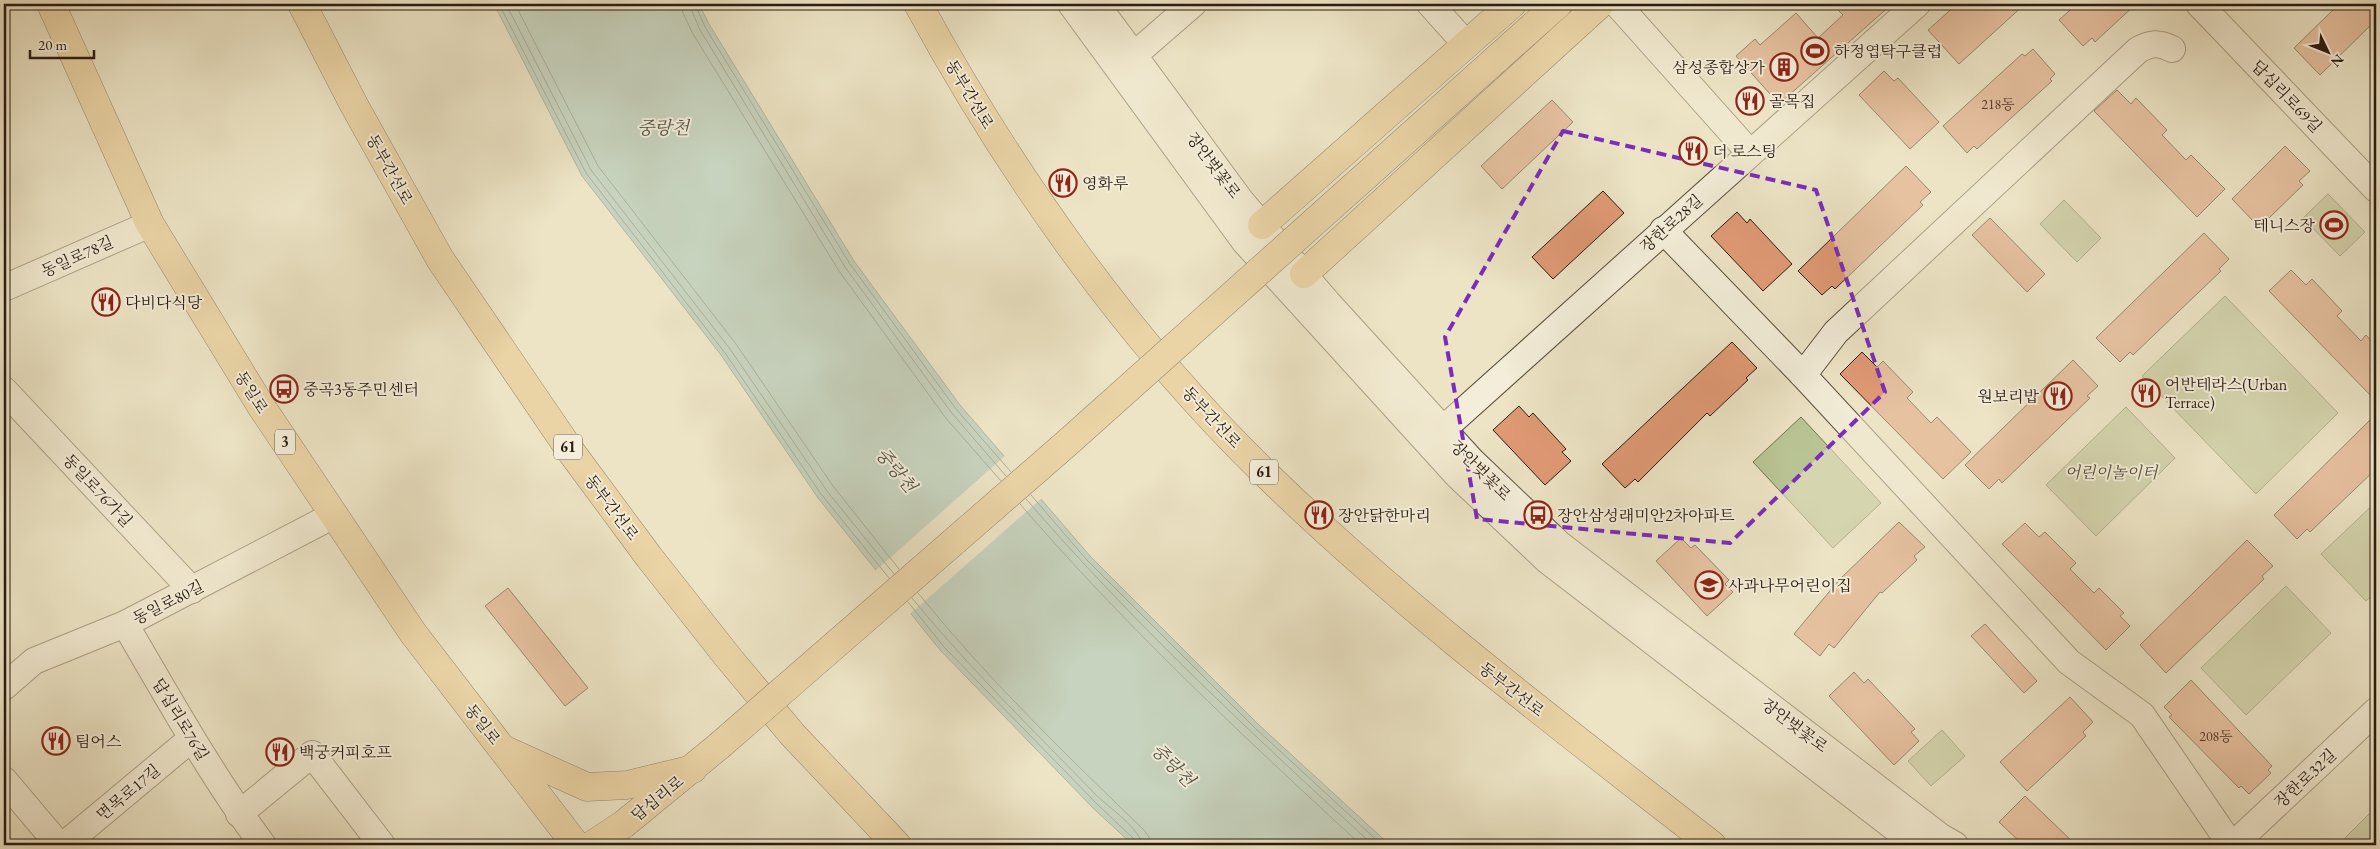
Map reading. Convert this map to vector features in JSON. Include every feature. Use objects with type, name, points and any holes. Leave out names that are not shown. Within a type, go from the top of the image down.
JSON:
[{"type":"main road","name":"동일로","points":[[51,4],[150,224],[260,406],[413,633],[576,845]]},
{"type":"main road","name":"동부간선로","points":[[302,4],[354,105],[440,259],[572,453],[649,557],[733,663],[792,734],[897,845]]},
{"type":"main road","name":"동부간선로","points":[[918,4],[1006,154],[1127,320],[1197,402],[1268,476],[1364,567],[1503,682],[1712,845]]},
{"type":"main road","points":[[1262,225],[1512,4]]},
{"type":"main road","points":[[1304,274],[1600,4]]},
{"type":"main road","name":"답십리로","points":[[592,845],[624,824],[694,769],[1066,444],[1549,12]]},
{"type":"main road","points":[[503,749],[587,788],[627,785],[694,769]]},
{"type":"street","name":"장안벚꽃로","points":[[1071,4],[1245,242],[1435,436],[1558,543],[1933,832],[1955,845]]},
{"type":"street","name":"장안벚꽃로","points":[[1096,4],[1241,201],[1304,274],[1435,436],[1464,482],[1548,561],[1917,845]]},
{"type":"street","points":[[1133,56],[1193,4]]},
{"type":"street","points":[[1430,4],[1466,44]]},
{"type":"street","points":[[1617,4],[1750,153]]},
{"type":"street","name":"장한로28길","points":[[1435,436],[1917,4]]},
{"type":"street","name":"답십리로69길","points":[[2199,4],[2376,189]]},
{"type":"street","points":[[1802,375],[1836,332],[2138,50],[2150,44],[2160,43],[2172,49]]},
{"type":"street","name":"동일로78길","points":[[4,288],[150,224]]},
{"type":"street","points":[[1663,230],[1802,375],[2069,662],[2142,715],[2232,845]]},
{"type":"street","name":"동일로76가길","points":[[4,390],[192,590]]},
{"type":"street","name":"동일로80길","points":[[4,687],[34,661],[125,624],[334,515]]},
{"type":"street","name":"답십리로76길","points":[[125,624],[238,814],[263,845]]},
{"type":"street","name":"장한로32길","points":[[2232,845],[2376,711]]},
{"type":"street","name":"면목로17길","points":[[64,845],[192,739]]},
{"type":"street","points":[[238,814],[312,754],[382,845]]},
{"type":"street","points":[[4,780],[59,845]]},
{"type":"highlighted area","points":[[1563,131],[1816,190],[1885,392],[1730,543],[1477,519],[1445,337]]},
{"type":"green space","name":"테니스장","points":[[2328,194],[2365,232],[2340,256],[2303,218]]},
{"type":"green space","points":[[2064,200],[2101,238],[2077,262],[2040,224]]},
{"type":"green space","points":[[2225,296],[2338,413],[2256,494],[2142,376]]},
{"type":"green space","name":"어린이놀이터","points":[[2126,407],[2175,458],[2096,536],[2046,485]]},
{"type":"green space","points":[[1801,417],[1881,503],[1833,548],[1753,462]]},
{"type":"green space","points":[[2376,502],[2376,592],[2366,601],[2321,554]]},
{"type":"green space","points":[[2286,586],[2331,633],[2246,715],[2201,668]]},
{"type":"green space","points":[[1942,730],[1965,756],[1931,786],[1908,761]]},
{"type":"green space","points":[[2376,807],[2376,845],[2348,845],[2343,840]]},
{"type":"water","name":"중랑천","points":[[494,4],[699,4],[709,24],[854,261],[960,405],[1090,556],[1259,725],[1390,845],[1133,845],[1094,809],[940,650],[818,498],[721,355],[582,176]]},
{"type":"pier","points":[[1006,455],[1043,497],[909,615],[874,572]]},
{"type":"building","name":"삼성종합상가","points":[[1832,4],[1892,4],[1779,104],[1736,56],[1755,39],[1760,45],[1796,13],[1818,38],[1843,15]]},
{"type":"building","points":[[1957,4],[2025,4],[1959,64],[1928,30]]},
{"type":"building","points":[[2077,4],[2136,4],[2095,42],[2092,38],[2083,46],[2059,20]]},
{"type":"building","points":[[2339,4],[2376,4],[2376,20],[2320,75],[2294,48]]},
{"type":"building","points":[[2033,49],[2055,74],[2050,79],[2052,81],[1977,149],[1974,146],[1967,153],[1943,126],[2022,54],[2025,56]]},
{"type":"building","points":[[1884,71],[1894,81],[1898,78],[1939,122],[1910,149],[1859,95]]},
{"type":"building","points":[[2117,90],[2131,104],[2136,98],[2167,130],[2162,135],[2186,160],[2191,155],[2225,189],[2197,217],[2094,111]]},
{"type":"building","points":[[1552,100],[1573,122],[1502,189],[1481,166]]},
{"type":"building","points":[[2285,146],[2310,171],[2299,181],[2303,185],[2268,219],[2264,216],[2256,224],[2232,199]]},
{"type":"building","points":[[1906,166],[1931,192],[1920,202],[1923,205],[1835,289],[1832,286],[1822,295],[1798,271]]},
{"type":"building","points":[[1603,191],[1624,213],[1553,279],[1532,257]]},
{"type":"building","points":[[1737,212],[1747,223],[1750,219],[1792,264],[1763,291],[1711,236]]},
{"type":"building","points":[[1990,218],[2045,274],[2027,292],[1972,235]]},
{"type":"building","points":[[2204,233],[2229,259],[2219,269],[2221,271],[2133,355],[2130,352],[2120,362],[2096,338]]},
{"type":"building","points":[[2291,270],[2306,285],[2312,279],[2342,311],[2337,316],[2361,341],[2366,335],[2376,346],[2376,401],[2269,291]]},
{"type":"building","points":[[1732,342],[1757,368],[1746,378],[1748,380],[1710,416],[1707,413],[1638,482],[1635,479],[1625,488],[1602,464]]},
{"type":"building","points":[[1862,352],[1877,367],[1883,361],[1913,392],[1907,398],[1931,423],[1937,417],[1971,452],[1943,479],[1840,374]]},
{"type":"building","points":[[2073,360],[2098,386],[2087,396],[2090,398],[2002,483],[1999,479],[1989,489],[1965,465]]},
{"type":"building","points":[[1519,406],[1529,417],[1533,413],[1566,449],[1562,452],[1571,461],[1545,485],[1493,430]]},
{"type":"building","points":[[2376,414],[2376,469],[2310,532],[2307,529],[2297,539],[2274,515]]},
{"type":"building","points":[[1899,522],[1925,547],[1914,556],[1917,560],[1882,593],[1880,592],[1834,648],[1829,644],[1820,656],[1794,634],[1839,580]]},
{"type":"building","points":[[2025,523],[2039,537],[2045,532],[2076,563],[2070,569],[2094,593],[2099,588],[2124,613],[2120,616],[2130,626],[2106,650],[2002,544]]},
{"type":"building","points":[[1681,538],[1691,548],[1695,545],[1729,580],[1725,584],[1733,592],[1707,616],[1656,561]]},
{"type":"building","points":[[2247,540],[2273,566],[2262,576],[2264,579],[2166,673],[2140,645]]},
{"type":"building","points":[[508,588],[588,688],[565,706],[485,606]]},
{"type":"building","points":[[1985,624],[2037,681],[2024,693],[1971,636]]},
{"type":"building","points":[[1854,672],[1864,683],[1868,679],[1915,729],[1911,732],[1919,741],[1894,765],[1829,696]]},
{"type":"building","points":[[2191,680],[2272,766],[2268,770],[2271,773],[2249,794],[2241,786],[2239,788],[2169,717],[2172,715],[2164,707]]},
{"type":"building","points":[[2070,697],[2093,722],[2083,732],[2086,736],[2027,791],[2000,762]]},
{"type":"building","points":[[2025,796],[2076,845],[2023,845],[1999,822]]},
{"type":"place","name":"하정엽탁구클럽","points":[[1815,51]]},
{"type":"place","name":"삼성종합상가","points":[[1784,67]]},
{"type":"place","name":"골목집","points":[[1750,101]]},
{"type":"place","name":"더 로스팅","points":[[1693,151]]},
{"type":"place","name":"영화루","points":[[1063,183]]},
{"type":"place","name":"테니스장","points":[[2334,225]]},
{"type":"place","name":"다비다식당","points":[[106,302]]},
{"type":"place","name":"중곡3동주민센터","points":[[284,389]]},
{"type":"place","name":"어반테라스(Urban Terrace)","points":[[2146,393]]},
{"type":"place","name":"원보리밥","points":[[2058,396]]},
{"type":"place","name":"장안닭한마리","points":[[1319,515]]},
{"type":"place","name":"장안삼성래미안2차아파트","points":[[1538,515]]},
{"type":"place","name":"사과나무어린이집","points":[[1709,585]]},
{"type":"place","name":"팀어스","points":[[56,741]]},
{"type":"place","name":"백궁커피호프","points":[[280,752]]}]
